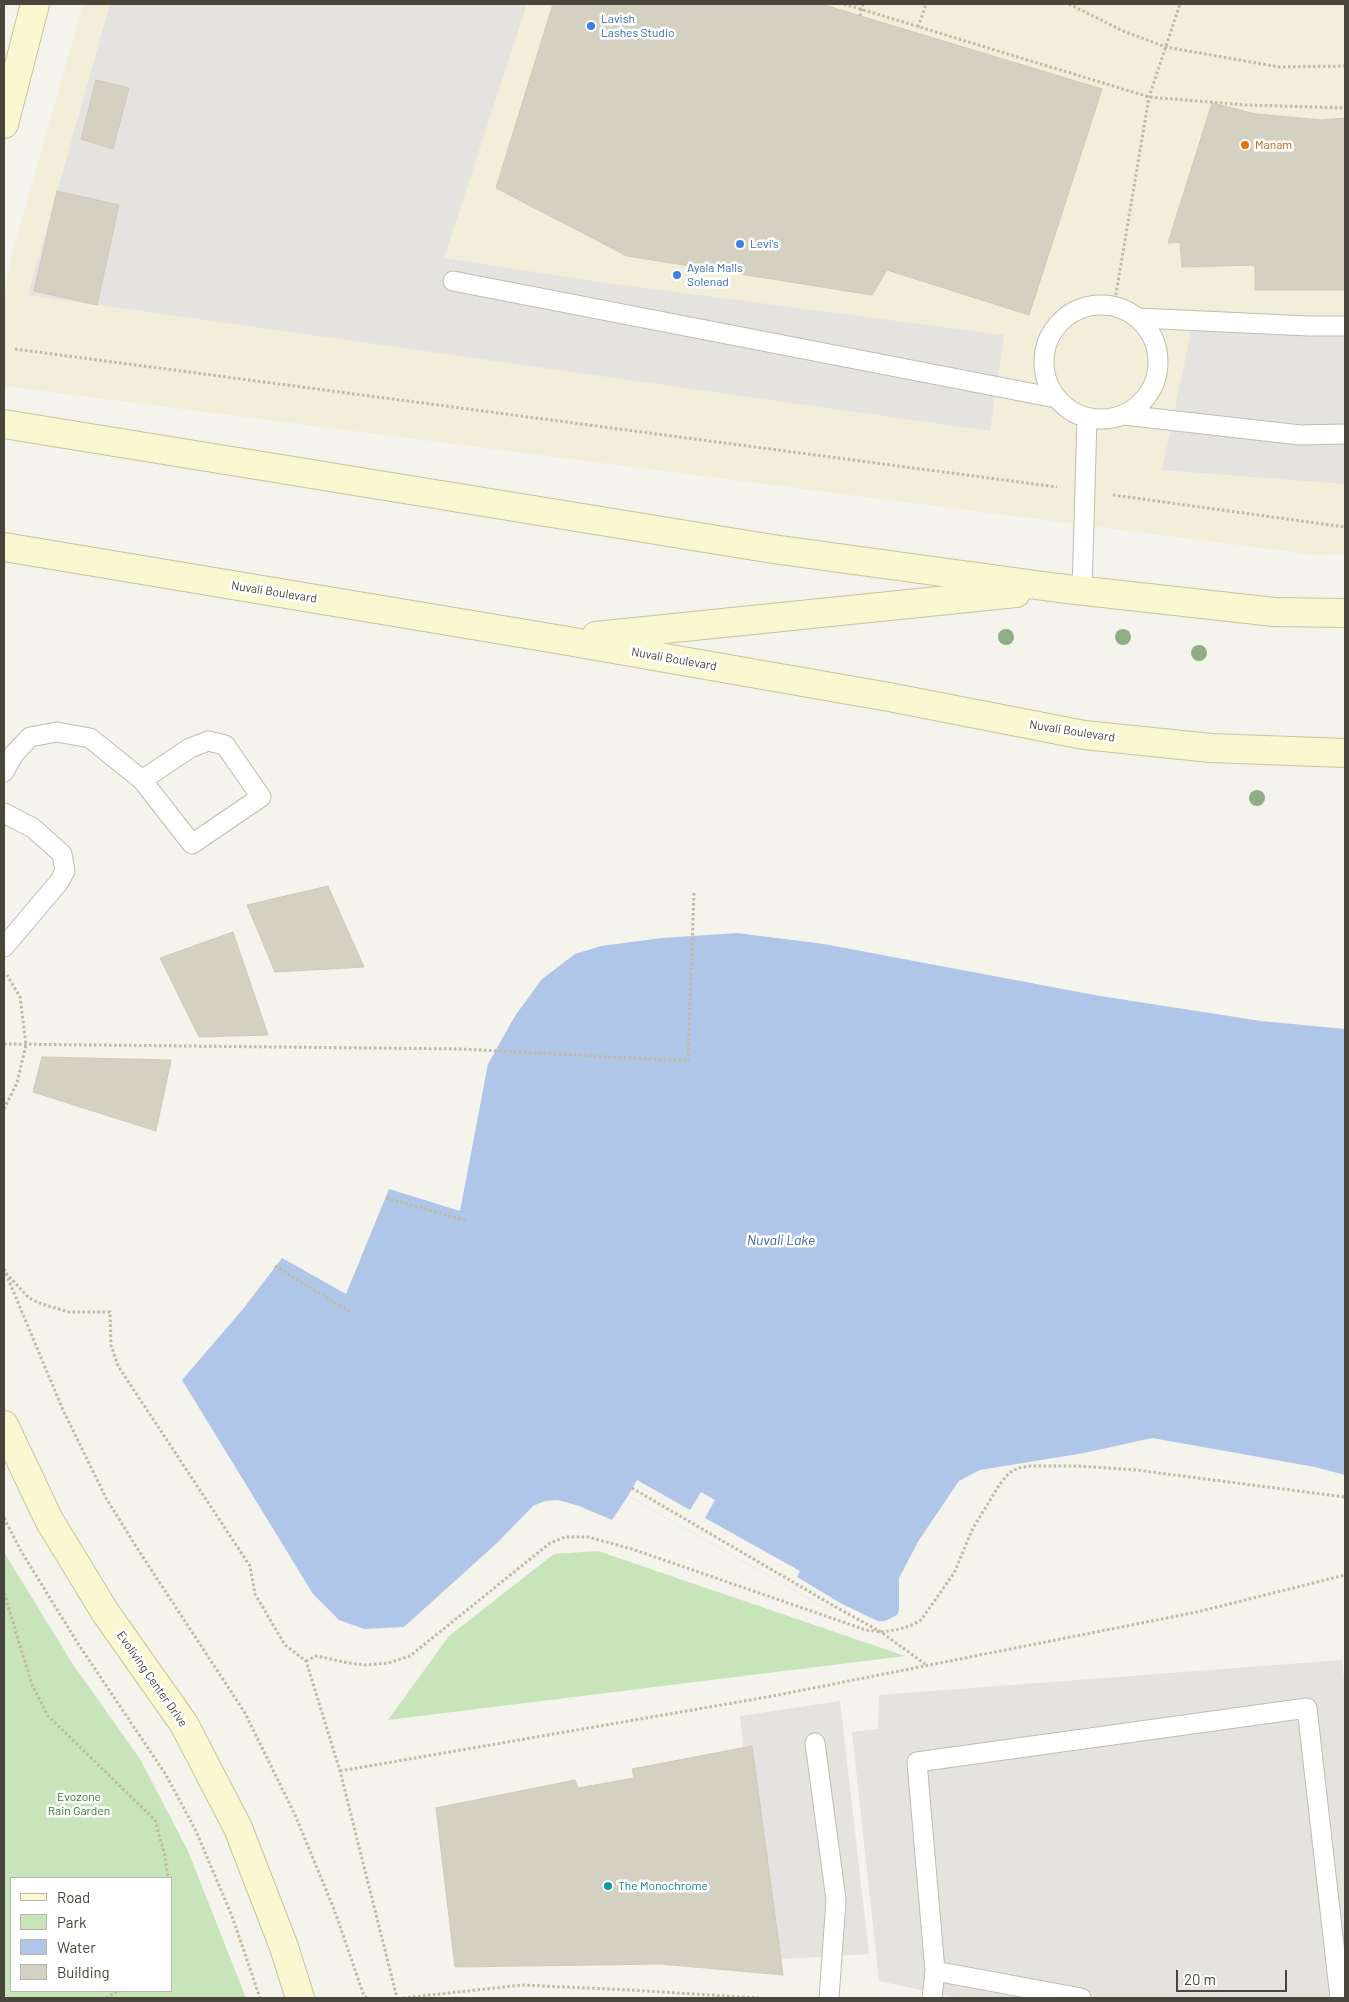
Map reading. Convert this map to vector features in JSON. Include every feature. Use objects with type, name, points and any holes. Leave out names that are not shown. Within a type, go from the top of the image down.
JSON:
[{"type":"main road","points":[[4,124],[35,4]]},
{"type":"main road","points":[[4,424],[773,549],[1070,589],[1274,612],[1345,613]]},
{"type":"main road","name":"Nuvali Boulevard","points":[[4,546],[889,697],[1084,735],[1211,748],[1345,753]]},
{"type":"main road","points":[[562,640],[1070,589]]},
{"type":"main road","name":"Evoliving Center Drive","points":[[4,1425],[54,1528],[105,1612],[184,1724],[238,1828],[284,1947],[300,1998]]},
{"type":"lane","points":[[453,281],[1056,398]]},
{"type":"lane","points":[[1124,415],[1140,404],[1152,389],[1158,370],[1158,351],[1151,333],[1139,318],[1114,305],[1097,304],[1079,308],[1064,317],[1053,330],[1046,347],[1044,365],[1048,382],[1056,398],[1070,410],[1087,418],[1105,419],[1124,415],[1300,435],[1345,434]]},
{"type":"lane","points":[[1139,318],[1345,326]]},
{"type":"lane","points":[[1070,589],[1084,490],[1087,418]]},
{"type":"lane","points":[[4,772],[14,754],[30,737],[57,732],[90,738],[142,780],[192,844],[261,797],[225,745],[208,741],[190,748],[142,780]]},
{"type":"lane","points":[[4,814],[33,828],[62,854],[65,870],[59,882],[4,947]]},
{"type":"lane","points":[[932,1998],[935,1971],[917,1762],[1307,1708],[1340,1998]]},
{"type":"lane","points":[[815,1743],[836,1900],[830,1998]]},
{"type":"lane","points":[[935,1971],[1081,1998]]},
{"type":"path","points":[[844,4],[1149,97],[1246,105],[1345,108]]},
{"type":"path","points":[[860,16],[863,4]]},
{"type":"path","points":[[918,26],[926,4]]},
{"type":"path","points":[[1070,4],[1123,31],[1166,47],[1278,67],[1345,66]]},
{"type":"path","points":[[1114,305],[1149,97],[1180,4]]},
{"type":"path","points":[[14,349],[1084,490],[1345,527]]},
{"type":"path","points":[[4,1044],[462,1049],[688,1061],[694,892]]},
{"type":"path","points":[[4,970],[20,997],[26,1045],[17,1083],[4,1109]]},
{"type":"path","points":[[386,1198],[468,1221]]},
{"type":"path","points":[[275,1266],[350,1312]]},
{"type":"path","points":[[5,1271],[29,1298],[42,1304],[69,1312],[110,1312],[111,1345],[118,1366],[250,1566],[254,1594],[285,1645],[306,1661],[340,1772],[397,1998]]},
{"type":"path","points":[[5,1271],[63,1410],[106,1498],[245,1713],[294,1815],[334,1909],[364,1996],[367,1998]]},
{"type":"path","points":[[306,1661],[316,1656],[366,1665],[388,1663],[410,1656],[550,1543],[566,1537],[588,1537],[632,1549],[866,1630],[880,1632],[896,1630],[921,1620],[954,1573],[972,1528],[1000,1484],[1009,1473],[1018,1468],[1030,1466],[1078,1466],[1136,1470],[1345,1497]]},
{"type":"path","points":[[632,1488],[880,1632],[926,1664]]},
{"type":"path","points":[[4,1518],[21,1552],[77,1642],[166,1775],[196,1831],[228,1907],[260,1998]]},
{"type":"path","points":[[340,1772],[773,1696],[926,1664],[1197,1612],[1345,1575]]},
{"type":"path","points":[[4,1593],[32,1685],[48,1716],[156,1820],[166,1856],[168,1877]]},
{"type":"path","points":[[403,1998],[522,1985],[759,1998]]},
{"type":"shaded area","name":"Ayala Malls Solenad","points":[[83,4],[1345,4],[1345,554],[1316,555],[4,386],[4,296],[12,254]]},
{"type":"shaded area","points":[[110,4],[527,4],[444,258],[599,282],[1004,335],[990,431],[28,295]]},
{"type":"shaded area","points":[[1194,318],[1345,327],[1345,484],[1162,470]]},
{"type":"shaded area","points":[[1342,1660],[1345,1689],[1345,1998],[957,1998],[879,1981],[852,1732],[878,1729],[879,1695]]},
{"type":"shaded area","points":[[840,1701],[869,1954],[766,1960],[740,1716]]},
{"type":"green space","points":[[598,1551],[905,1656],[388,1720],[449,1636],[554,1554]]},
{"type":"green space","name":"Evozone Rain Garden","points":[[4,1552],[72,1663],[140,1759],[188,1851],[246,1998],[4,1998]]},
{"type":"water","name":"Nuvali Lake","points":[[737,933],[824,944],[1100,996],[1261,1021],[1345,1029],[1345,1475],[1315,1467],[1152,1438],[1084,1453],[980,1470],[959,1481],[919,1540],[899,1578],[899,1610],[897,1615],[885,1621],[878,1621],[842,1604],[837,1604],[829,1610],[628,1496],[612,1520],[579,1506],[558,1500],[545,1501],[533,1506],[497,1543],[404,1627],[364,1629],[339,1620],[313,1594],[182,1380],[243,1309],[282,1258],[346,1294],[389,1189],[460,1211],[488,1064],[515,1016],[542,979],[575,954],[601,946],[662,938]]},
{"type":"pier","points":[[637,1480],[690,1510],[701,1492],[715,1500],[705,1518],[800,1571],[797,1577],[842,1604],[837,1604],[829,1610],[628,1496]]},
{"type":"building","points":[[553,4],[821,4],[1102,89],[1029,315],[887,270],[872,295],[627,256],[496,188]]},
{"type":"building","points":[[96,80],[129,88],[113,149],[81,139]]},
{"type":"building","points":[[1212,103],[1256,114],[1321,120],[1345,118],[1345,290],[1255,290],[1255,265],[1182,267],[1180,242],[1168,243]]},
{"type":"building","points":[[57,191],[119,205],[97,305],[34,291]]},
{"type":"building","points":[[328,886],[364,967],[275,972],[247,905]]},
{"type":"building","points":[[233,932],[268,1035],[199,1037],[160,958]]},
{"type":"building","points":[[42,1057],[171,1060],[156,1131],[33,1092]]},
{"type":"building","name":"The Monochrome","points":[[752,1746],[783,1975],[661,1964],[455,1967],[436,1808],[575,1780],[578,1788],[634,1778],[632,1769]]},
{"type":"place","name":"Lavish Lashes Studio","points":[[591,26]]},
{"type":"place","name":"Manam","points":[[1245,145]]},
{"type":"place","name":"Levi's","points":[[740,244]]},
{"type":"place","name":"Ayala Malls Solenad","points":[[677,275]]},
{"type":"place","name":"The Monochrome","points":[[608,1886]]}]
